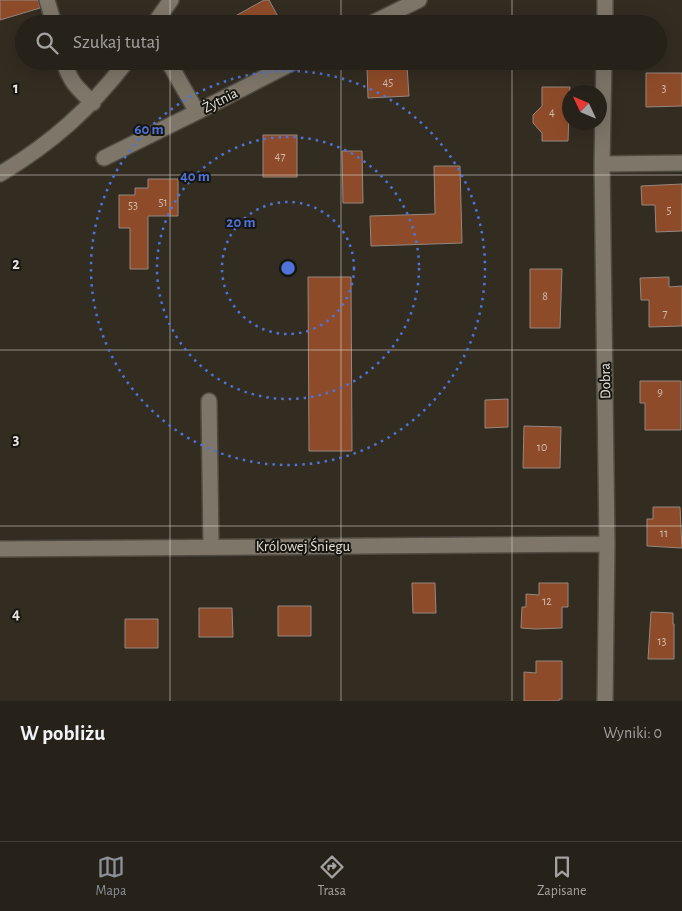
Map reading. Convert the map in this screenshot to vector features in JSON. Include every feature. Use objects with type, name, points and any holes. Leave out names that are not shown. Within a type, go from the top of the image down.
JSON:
[{"type":"street","points":[[47,0],[51,15]]},
{"type":"street","points":[[160,15],[171,0]]},
{"type":"street","points":[[388,15],[419,0]]},
{"type":"street","points":[[605,0],[605,15]]},
{"type":"street","points":[[66,70],[72,82],[93,103]]},
{"type":"street","points":[[0,174],[59,134],[93,103],[120,70]]},
{"type":"street","name":"Żytnia","points":[[173,70],[197,112],[279,70]]},
{"type":"street","name":"Dobra","points":[[604,70],[602,164],[607,544],[605,701]]},
{"type":"street","points":[[104,158],[197,112]]},
{"type":"street","points":[[602,164],[682,163]]},
{"type":"street","points":[[209,401],[211,547]]},
{"type":"street","name":"Królowej Śniegu","points":[[0,549],[607,544]]},
{"type":"building","points":[[0,0],[38,0],[40,8],[0,20]]},
{"type":"building","points":[[264,0],[269,0],[277,15],[237,15]]},
{"type":"building","points":[[367,70],[407,70],[409,96],[368,98]]},
{"type":"building","points":[[646,73],[682,73],[682,106],[646,107]]},
{"type":"building","points":[[542,87],[562,87],[562,130],[568,130],[568,141],[542,141],[542,133],[533,123],[533,115],[542,106]]},
{"type":"building","points":[[263,135],[297,135],[297,177],[263,177]]},
{"type":"building","points":[[342,151],[362,151],[363,203],[343,203]]},
{"type":"building","points":[[434,166],[460,166],[462,243],[371,246],[370,216],[435,214]]},
{"type":"building","points":[[148,179],[178,179],[178,216],[148,216],[148,269],[130,269],[130,228],[119,228],[119,195],[135,195],[135,188],[148,188]]},
{"type":"building","points":[[682,184],[682,231],[656,232],[655,205],[642,205],[641,186]]},
{"type":"building","points":[[530,269],[562,269],[560,328],[530,328]]},
{"type":"building","points":[[308,277],[351,277],[352,451],[309,451]]},
{"type":"building","points":[[669,277],[669,287],[682,286],[682,326],[649,327],[649,300],[641,300],[640,278]]},
{"type":"building","points":[[640,381],[681,381],[681,430],[645,430],[645,403],[640,403]]},
{"type":"building","points":[[508,399],[508,427],[485,428],[485,400]]},
{"type":"building","points":[[524,426],[561,427],[560,468],[523,468]]},
{"type":"building","points":[[653,507],[680,507],[682,548],[647,546],[647,519],[653,519]]},
{"type":"building","points":[[412,583],[435,583],[436,613],[413,613]]},
{"type":"building","points":[[539,583],[568,583],[568,607],[562,607],[562,628],[521,628],[522,607],[526,607],[526,594],[539,595]]},
{"type":"building","points":[[278,606],[311,606],[311,636],[278,636]]},
{"type":"building","points":[[199,608],[232,608],[233,637],[199,637]]},
{"type":"building","points":[[651,612],[673,613],[674,659],[648,659]]},
{"type":"building","points":[[125,619],[158,619],[158,648],[125,648]]},
{"type":"building","points":[[536,661],[562,661],[562,699],[559,699],[559,701],[524,701],[524,672],[536,673]]}]
